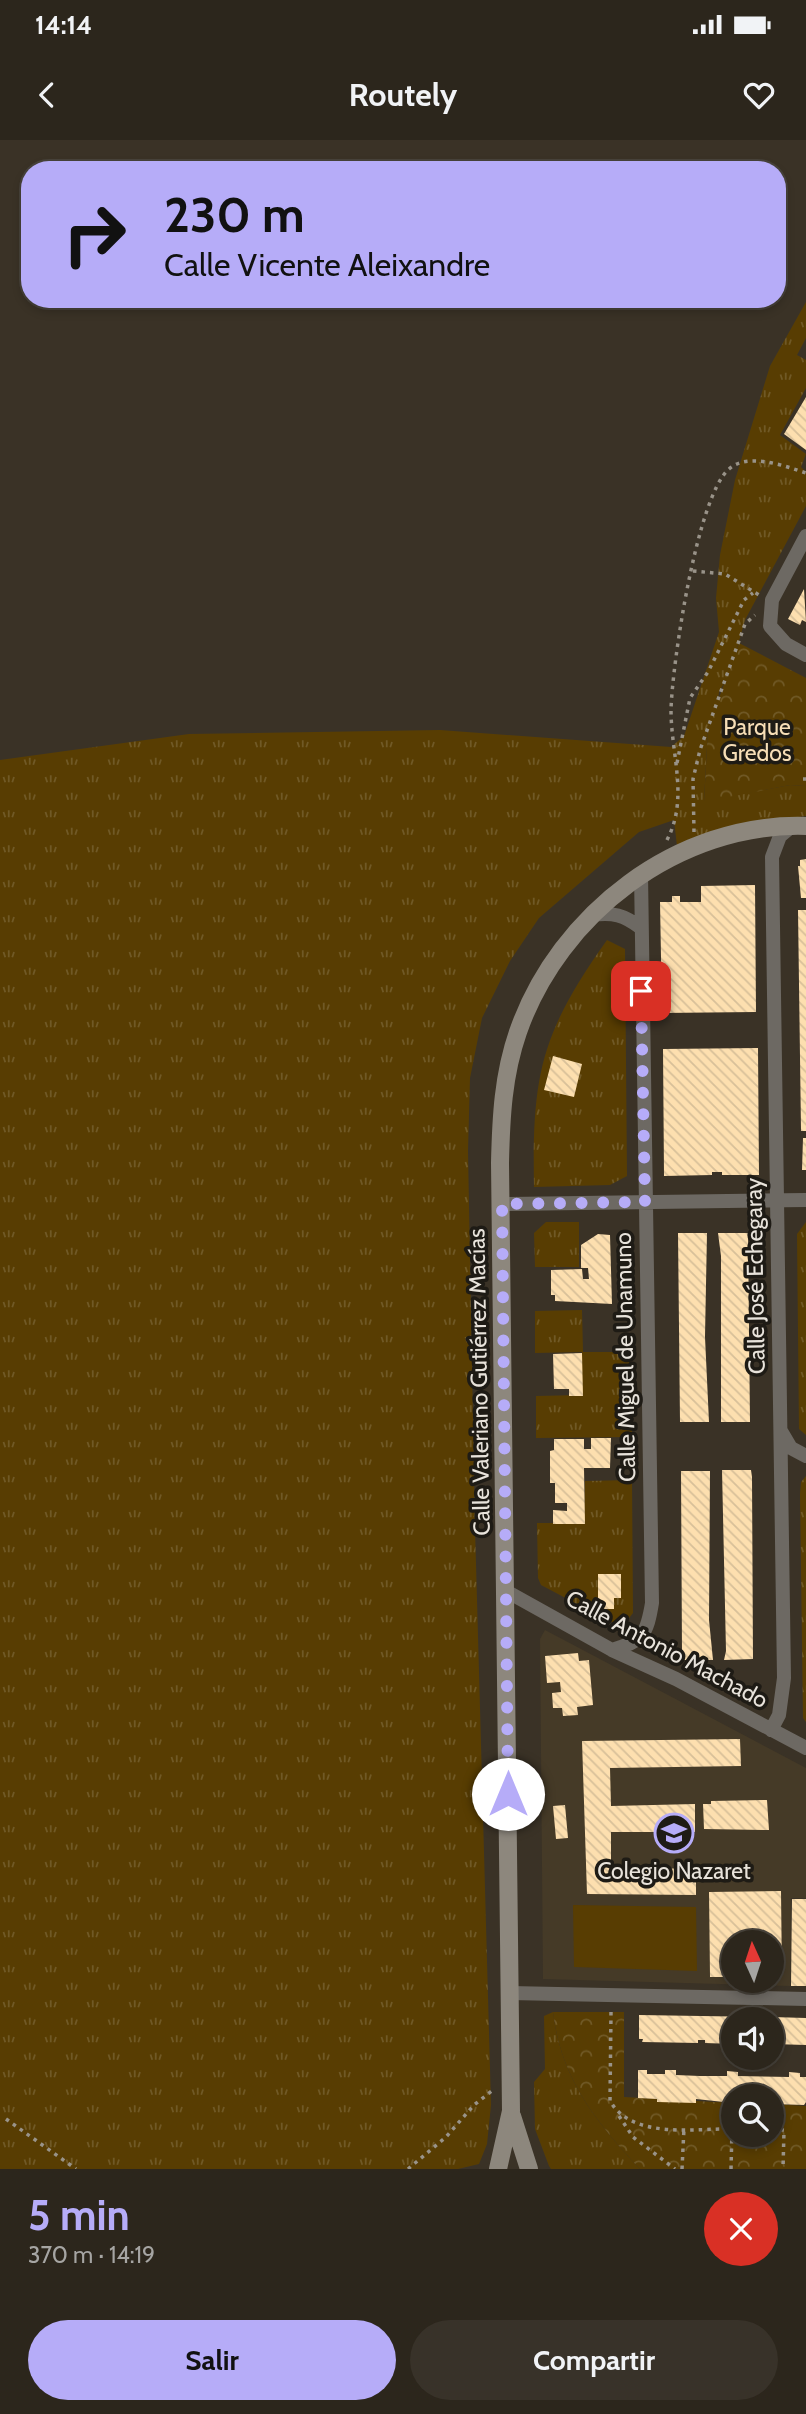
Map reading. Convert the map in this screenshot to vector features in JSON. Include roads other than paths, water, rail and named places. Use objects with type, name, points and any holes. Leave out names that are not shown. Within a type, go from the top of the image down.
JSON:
[{"type":"main road","name":"Calle Valeriano Gutiérrez Macías","points":[[498,2169],[511,2111],[501,1106],[517,1033],[530,1001],[551,967],[592,915],[641,874],[666,859],[708,841],[799,826]]},
{"type":"main road","name":"Calle Valeriano Gutiérrez Macías","points":[[511,2111],[529,2169]]},
{"type":"street","points":[[806,536],[772,600],[769,626],[786,644],[806,655]]},
{"type":"street","name":"Calle José Echegaray","points":[[771,1730],[779,1715],[784,1678],[772,857],[780,836],[799,826]]},
{"type":"street","name":"Calle Miguel de Unamuno","points":[[612,1650],[632,1644],[648,1629],[652,1603],[641,874]]},
{"type":"street","points":[[592,915],[613,912],[628,918],[641,928]]},
{"type":"street","points":[[502,1204],[806,1200]]},
{"type":"street","points":[[780,1431],[791,1448],[806,1456]]},
{"type":"street","name":"Calle Antonio Machado","points":[[506,1591],[612,1650],[806,1748]]},
{"type":"street","points":[[510,1993],[806,1999]]},
{"type":"place","name":"Colegio Nazaret","points":[[674,1833]]},
{"type":"park label","name":"Parque Gredos","points":[[757,740]]}]
